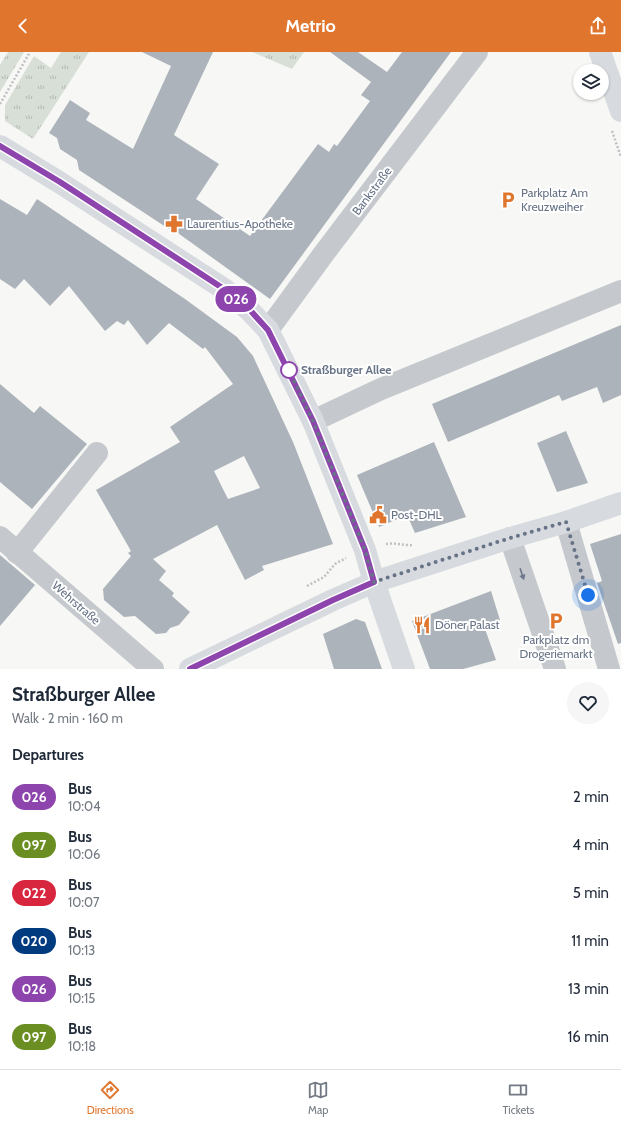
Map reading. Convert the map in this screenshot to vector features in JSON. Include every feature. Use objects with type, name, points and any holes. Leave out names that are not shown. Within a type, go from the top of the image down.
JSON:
[{"type":"main road","points":[[600,52],[621,111]]},
{"type":"main road","points":[[2,151],[60,182],[224,289],[250,310],[268,330],[313,421],[365,550],[374,582],[404,669]]},
{"type":"main road","points":[[190,669],[215,663],[333,600],[374,582],[510,538],[566,522],[621,503]]},
{"type":"street","name":"Bankstraße","points":[[268,330],[325,252],[477,52]]},
{"type":"street","points":[[313,421],[381,389],[621,291]]},
{"type":"street","points":[[17,553],[98,453]]},
{"type":"street","points":[[566,522],[609,669]]},
{"type":"street","name":"Wehrstraße","points":[[0,538],[153,669]]},
{"type":"street","points":[[510,538],[555,669]]},
{"type":"path","points":[[0,104],[30,52]]},
{"type":"green space","points":[[8,52],[24,52],[0,92],[0,65]]},
{"type":"green space","points":[[61,52],[89,52],[33,139],[5,121],[5,105],[34,56],[51,68]]},
{"type":"green space","points":[[252,52],[304,52],[292,69]]},
{"type":"building","points":[[142,52],[213,52],[174,135],[219,164],[196,199],[250,236],[318,144],[329,152],[334,144],[337,146],[370,101],[361,95],[371,82],[330,52],[358,52],[387,72],[402,52],[451,52],[270,299],[175,231],[175,233],[79,170],[77,160],[60,149],[57,138],[49,133],[70,100],[90,113],[86,120],[133,149],[171,66]]},
{"type":"building","points":[[0,199],[27,215],[37,199],[185,299],[237,337],[253,356],[293,442],[333,544],[262,566],[264,570],[245,580],[217,525],[153,559],[166,571],[159,580],[174,593],[172,596],[190,612],[179,625],[170,628],[166,633],[156,634],[135,616],[124,617],[104,600],[103,589],[131,556],[128,553],[131,551],[96,490],[180,442],[170,427],[233,384],[205,347],[203,349],[169,323],[147,345],[128,320],[124,325],[117,321],[105,331],[69,286],[50,306],[24,279],[15,289],[0,279]],"holes":[[[244,456],[260,488],[228,499],[214,471]]]},
{"type":"building","points":[[621,325],[621,395],[603,403],[597,387],[562,401],[559,395],[448,442],[432,404]]},
{"type":"building","points":[[0,384],[34,413],[40,406],[87,444],[32,509],[0,482]]},
{"type":"building","points":[[566,431],[588,483],[557,492],[537,443]]},
{"type":"building","points":[[434,442],[466,517],[415,533],[407,515],[379,527],[357,475]]},
{"type":"building","points":[[621,534],[621,643],[618,644],[597,583],[602,581],[590,544]]},
{"type":"building","points":[[0,555],[35,585],[0,626]]},
{"type":"building","points":[[491,591],[500,620],[484,626],[496,660],[463,669],[430,669],[412,621]]},
{"type":"building","points":[[356,619],[365,622],[382,669],[334,669],[323,634]]},
{"type":"bus line","name":"026","points":[[0,146],[60,182],[224,289],[250,310],[268,330],[287,366],[313,421],[365,550],[374,582],[333,600],[190,669]]},
{"type":"place","name":"Parkplatz Am Kreuzweiher","points":[[508,200]]},
{"type":"place","name":"Laurentius-Apotheke","points":[[174,224]]},
{"type":"place","name":"Straßburger Allee","points":[[289,370]]},
{"type":"place","name":"Post-DHL","points":[[378,515]]},
{"type":"place","name":"Parkplatz dm Drogeriemarkt","points":[[556,621]]},
{"type":"place","name":"Döner Palast","points":[[422,625]]},
{"type":"route","points":[[289,370],[287,366],[313,421],[365,550],[374,582],[510,538],[566,522],[588,595]]}]
